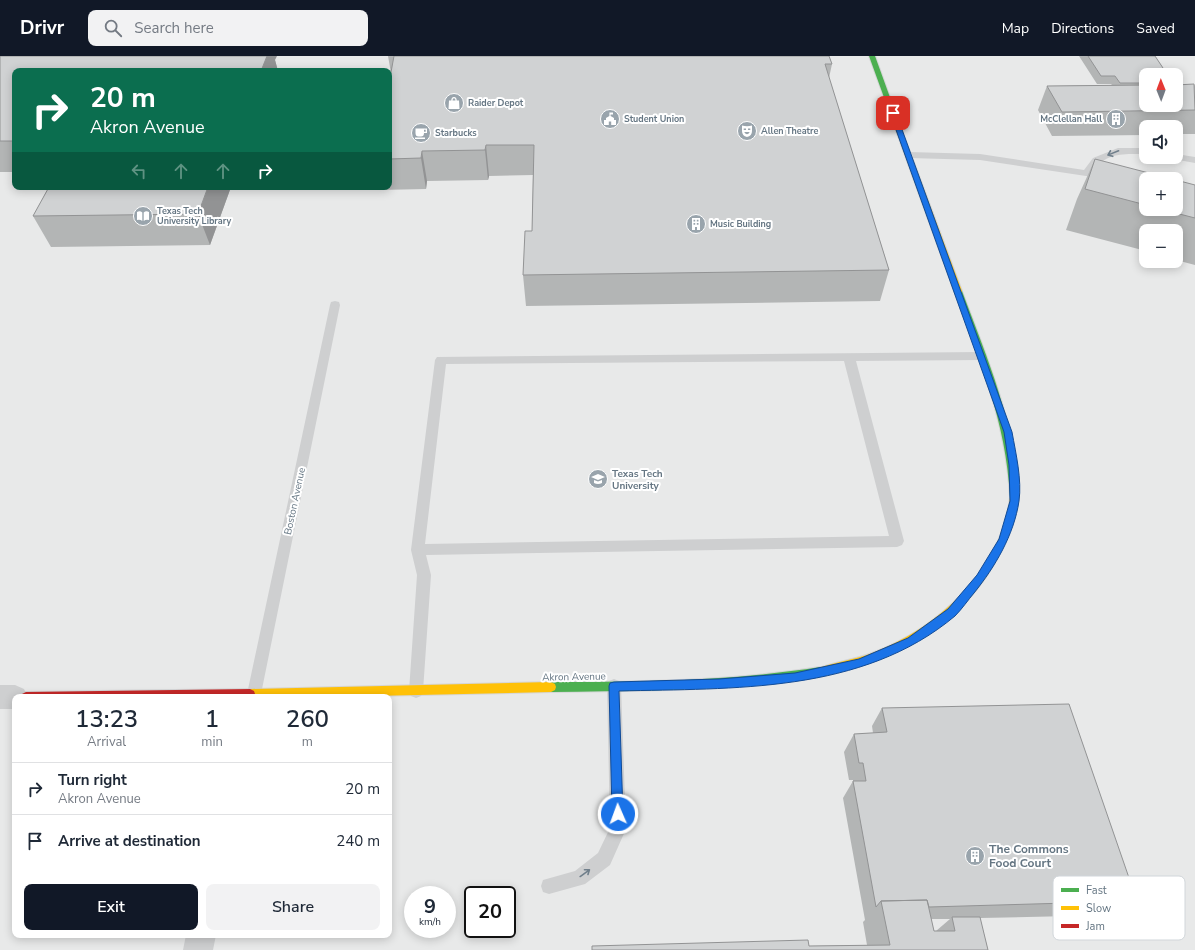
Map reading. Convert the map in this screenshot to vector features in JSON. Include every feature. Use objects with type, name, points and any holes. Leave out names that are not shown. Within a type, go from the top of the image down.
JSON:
[{"type":"street","name":"Akron Avenue","points":[[319,694],[719,683],[795,678],[860,664],[911,641],[952,612],[981,578],[1004,540],[1014,501],[1013,465],[1008,432],[872,56]]},
{"type":"street","points":[[0,697],[12,697]]},
{"type":"street","points":[[198,950],[201,938]]},
{"type":"lane","points":[[1086,173],[1096,160],[1118,151],[1139,151]]},
{"type":"lane","points":[[909,155],[980,157],[1116,177]]},
{"type":"lane","points":[[1183,158],[1195,160]]},
{"type":"lane","name":"Boston Avenue","points":[[254,694],[335,305]]},
{"type":"lane","points":[[416,691],[424,575],[418,550],[441,360],[981,356]]},
{"type":"lane","points":[[418,550],[896,541],[849,357]]},
{"type":"lane","points":[[549,886],[578,878],[604,859],[618,828],[614,686]]},
{"type":"shaded area","name":"Texas Tech University","points":[[0,56],[1195,56],[1195,950],[0,950]]},
{"type":"building","points":[[0,56],[267,56],[262,68],[12,68],[12,141],[0,141]]},
{"type":"building","points":[[394,56],[829,56],[832,64],[825,64],[889,270],[523,275],[525,231],[532,231],[534,145],[486,145],[485,150],[422,151],[421,158],[392,159],[392,68]]},
{"type":"building","points":[[1088,56],[1155,56],[1163,68],[1139,68],[1139,83],[1120,83],[1115,76],[1101,76]]},
{"type":"building","points":[[1194,84],[1195,110],[1183,110],[1183,85]]},
{"type":"building","points":[[1139,85],[1139,111],[1062,112],[1047,86]]},
{"type":"building","points":[[1095,159],[1145,172],[1139,172],[1139,203],[1085,189]]},
{"type":"building","points":[[1183,182],[1195,185],[1195,218],[1183,215]]},
{"type":"building","points":[[47,190],[207,190],[198,214],[33,216]]},
{"type":"building","name":"The Commons Food Court","points":[[1069,704],[1128,876],[1053,876],[1053,903],[929,907],[927,900],[881,901],[876,907],[853,781],[866,781],[863,763],[859,763],[854,734],[887,732],[882,708]]},
{"type":"building","points":[[927,900],[934,931],[955,931],[952,917],[980,917],[988,950],[592,950],[592,946],[808,940],[809,946],[890,945],[881,901]]},
{"type":"traffic: fast","points":[[872,56],[897,125]]},
{"type":"traffic: fast","points":[[958,291],[986,366],[1003,418],[1013,471],[1014,497]]},
{"type":"traffic: fast","points":[[551,687],[719,684],[820,672]]},
{"type":"traffic: slow","points":[[897,125],[958,291]]},
{"type":"traffic: slow","points":[[820,672],[848,666],[875,657],[900,646],[924,632],[946,615],[966,596],[983,574],[998,549],[1006,530],[1014,497]]},
{"type":"traffic: slow","points":[[250,694],[551,687]]},
{"type":"place","name":"Raider Depot","points":[[454,103]]},
{"type":"place","name":"Student Union","points":[[610,119]]},
{"type":"place","name":"McClellan Hall","points":[[1116,119]]},
{"type":"place","name":"Allen Theatre","points":[[747,131]]},
{"type":"place","name":"Starbucks","points":[[421,133]]},
{"type":"place","name":"Texas Tech University Library","points":[[143,216]]},
{"type":"place","name":"Music Building","points":[[696,224]]},
{"type":"place","name":"Texas Tech University","points":[[598,479]]},
{"type":"place","name":"The Commons Food Court","points":[[975,856]]},
{"type":"route","points":[[618,814],[614,686],[719,683],[795,678],[860,664],[911,641],[952,612],[981,578],[1004,540],[1014,501],[1013,465],[1008,432],[974,334],[893,113]]}]
